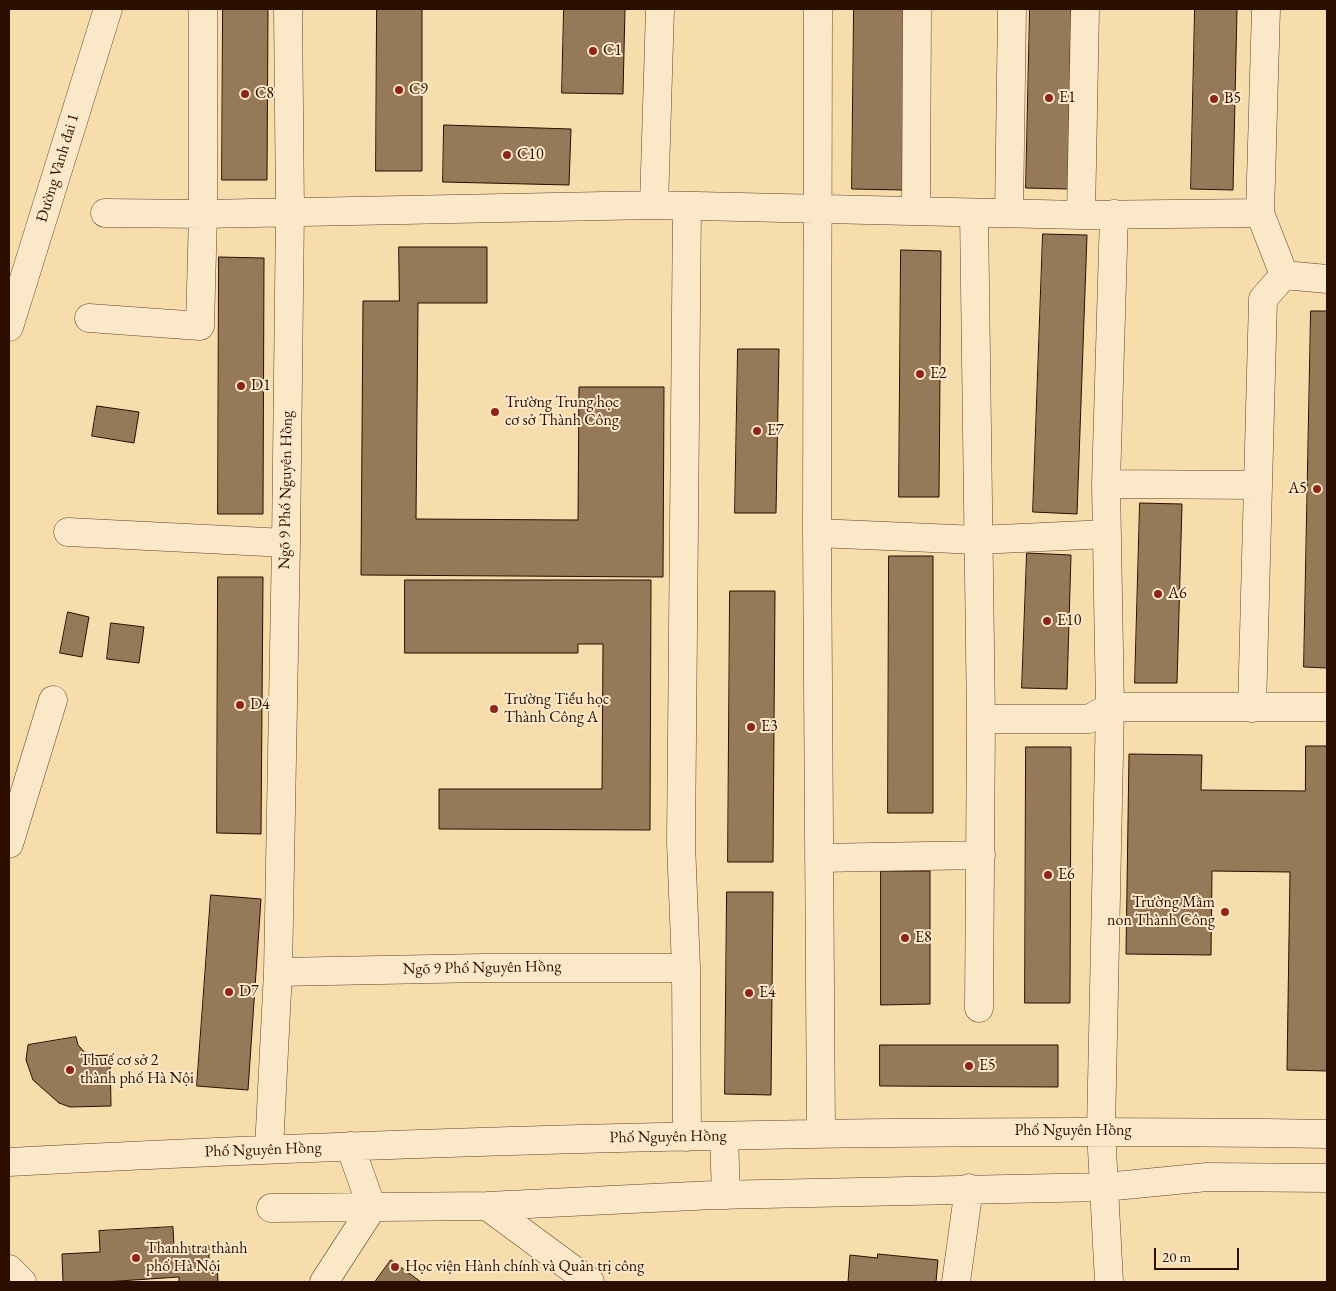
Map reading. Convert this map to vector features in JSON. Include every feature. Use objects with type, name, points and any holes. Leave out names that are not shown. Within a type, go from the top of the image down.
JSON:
[{"type":"street","name":"Đường Vành đai 1","points":[[9,327],[108,9]]},
{"type":"street","points":[[89,318],[200,326],[203,214],[203,9]]},
{"type":"street","name":"Ngõ 9 Phố Nguyên Hồng","points":[[268,1149],[278,972],[286,543],[290,212],[288,9]]},
{"type":"street","points":[[654,205],[660,9]]},
{"type":"street","points":[[818,9],[817,533],[821,1134]]},
{"type":"street","points":[[916,211],[917,9]]},
{"type":"street","points":[[1009,214],[1012,9]]},
{"type":"street","points":[[1081,215],[1085,9]]},
{"type":"street","points":[[1266,9],[1260,213],[1284,275]]},
{"type":"street","points":[[104,213],[203,214],[654,205],[1081,215],[1260,213]]},
{"type":"street","points":[[687,206],[681,842],[686,968],[687,1137]]},
{"type":"street","points":[[974,213],[981,720],[979,1008]]},
{"type":"street","points":[[1109,1282],[1101,1130],[1110,707],[1106,484],[1114,214]]},
{"type":"street","points":[[1284,275],[1327,279]]},
{"type":"street","points":[[1252,708],[1263,299],[1284,275]]},
{"type":"street","points":[[1106,484],[1258,485]]},
{"type":"street","points":[[68,532],[286,543]]},
{"type":"street","points":[[817,533],[978,540],[1107,534]]},
{"type":"street","points":[[9,844],[53,700]]},
{"type":"street","points":[[981,720],[1090,719],[1110,707],[1327,707]]},
{"type":"street","points":[[820,858],[981,856]]},
{"type":"street","name":"Ngõ 9 Phố Nguyên Hồng","points":[[278,972],[483,968],[686,968]]},
{"type":"street","name":"Phố Nguyên Hồng","points":[[9,1162],[350,1146],[724,1136],[1101,1130],[1327,1134]]},
{"type":"street","points":[[724,1136],[726,1195]]},
{"type":"street","points":[[350,1146],[372,1208]]},
{"type":"street","points":[[271,1208],[486,1206],[726,1195],[1105,1186],[1207,1177],[1327,1178]]},
{"type":"street","points":[[956,1282],[969,1188]]},
{"type":"street","points":[[486,1206],[590,1282]]},
{"type":"street","points":[[324,1282],[372,1208]]},
{"type":"street","points":[[9,1269],[22,1282]]},
{"type":"building","name":"C8","points":[[223,9],[268,9],[267,180],[222,180]]},
{"type":"building","name":"C9","points":[[377,9],[422,9],[422,171],[376,171]]},
{"type":"building","name":"C1","points":[[564,9],[625,9],[623,94],[562,93]]},
{"type":"building","points":[[854,9],[906,9],[903,190],[852,189]]},
{"type":"building","name":"E1","points":[[1030,9],[1071,9],[1068,189],[1026,188]]},
{"type":"building","name":"B5","points":[[1195,9],[1237,9],[1233,190],[1191,189]]},
{"type":"building","name":"C10","points":[[444,125],[571,129],[569,185],[443,182]]},
{"type":"building","points":[[1043,234],[1087,235],[1077,514],[1033,512]]},
{"type":"building","points":[[399,247],[487,247],[487,303],[418,303],[416,519],[578,520],[579,387],[664,387],[663,577],[361,575],[363,301],[399,301]]},
{"type":"building","name":"E2","points":[[901,250],[941,251],[939,497],[899,497]]},
{"type":"building","name":"D1","points":[[219,257],[264,258],[263,514],[218,514]]},
{"type":"building","name":"A5","points":[[1311,311],[1327,311],[1327,668],[1304,667]]},
{"type":"building","name":"E7","points":[[738,349],[779,349],[776,513],[735,513]]},
{"type":"building","points":[[97,406],[139,412],[134,443],[92,436]]},
{"type":"building","name":"A6","points":[[1140,503],[1182,504],[1177,683],[1135,683]]},
{"type":"building","name":"E10","points":[[1027,553],[1071,555],[1067,689],[1022,688]]},
{"type":"building","points":[[889,556],[933,556],[933,813],[888,813]]},
{"type":"building","name":"D4","points":[[218,577],[263,577],[261,834],[217,833]]},
{"type":"building","points":[[405,580],[651,580],[650,830],[439,829],[439,789],[602,789],[603,644],[578,644],[578,653],[405,653]]},
{"type":"building","name":"E3","points":[[730,591],[775,591],[773,862],[728,862]]},
{"type":"building","points":[[68,612],[89,617],[82,657],[60,653]]},
{"type":"building","points":[[111,623],[144,627],[139,663],[107,659]]},
{"type":"building","points":[[1306,746],[1327,746],[1327,1071],[1287,1070],[1290,872],[1212,871],[1211,955],[1126,954],[1129,754],[1202,755],[1201,790],[1305,791]]},
{"type":"building","name":"E6","points":[[1026,747],[1071,747],[1070,1003],[1025,1003]]},
{"type":"building","name":"E8","points":[[881,871],[930,871],[930,1004],[881,1005]]},
{"type":"building","name":"E4","points":[[727,892],[773,892],[771,1095],[725,1094]]},
{"type":"building","name":"D7","points":[[211,895],[261,899],[248,1090],[197,1086]]},
{"type":"building","name":"Thuế cơ sở 2 thành phố Hà Nội","points":[[76,1037],[78,1045],[88,1056],[110,1055],[111,1106],[70,1107],[59,1103],[33,1080],[26,1060],[28,1045]]},
{"type":"building","name":"E5","points":[[880,1045],[1058,1045],[1058,1087],[880,1086]]},
{"type":"building","name":"Thanh tra thành phố Hà Nội","points":[[173,1227],[174,1247],[209,1246],[209,1261],[217,1261],[218,1282],[179,1282],[179,1277],[104,1282],[63,1282],[62,1254],[100,1252],[99,1231]]},
{"type":"building","points":[[878,1254],[938,1260],[936,1282],[848,1282],[850,1255],[877,1258]]},
{"type":"building","points":[[391,1260],[421,1282],[375,1282]]},
{"type":"place","name":"C1","points":[[593,51]]},
{"type":"place","name":"C9","points":[[399,90]]},
{"type":"place","name":"C8","points":[[245,94]]},
{"type":"place","name":"E1","points":[[1049,98]]},
{"type":"place","name":"B5","points":[[1214,99]]},
{"type":"place","name":"C10","points":[[507,155]]},
{"type":"place","name":"E2","points":[[920,374]]},
{"type":"place","name":"D1","points":[[241,386]]},
{"type":"place","name":"Trường Trung học cơ sở Thành Công","points":[[495,412]]},
{"type":"place","name":"E7","points":[[757,431]]},
{"type":"place","name":"A5","points":[[1317,489]]},
{"type":"place","name":"A6","points":[[1158,594]]},
{"type":"place","name":"E10","points":[[1047,621]]},
{"type":"place","name":"D4","points":[[240,705]]},
{"type":"place","name":"Trường Tiểu học Thành Công A","points":[[494,709]]},
{"type":"place","name":"E3","points":[[751,727]]},
{"type":"place","name":"E6","points":[[1048,875]]},
{"type":"place","name":"Trường Mầm non Thành Công","points":[[1225,912]]},
{"type":"place","name":"E8","points":[[905,938]]},
{"type":"place","name":"D7","points":[[229,992]]},
{"type":"place","name":"E4","points":[[749,993]]},
{"type":"place","name":"E5","points":[[969,1066]]},
{"type":"place","name":"Thuế cơ sở 2 thành phố Hà Nội","points":[[70,1070]]},
{"type":"place","name":"Thanh tra thành phố Hà Nội","points":[[136,1258]]},
{"type":"place","name":"Học viện Hành chính và Quản trị công","points":[[395,1267]]}]
